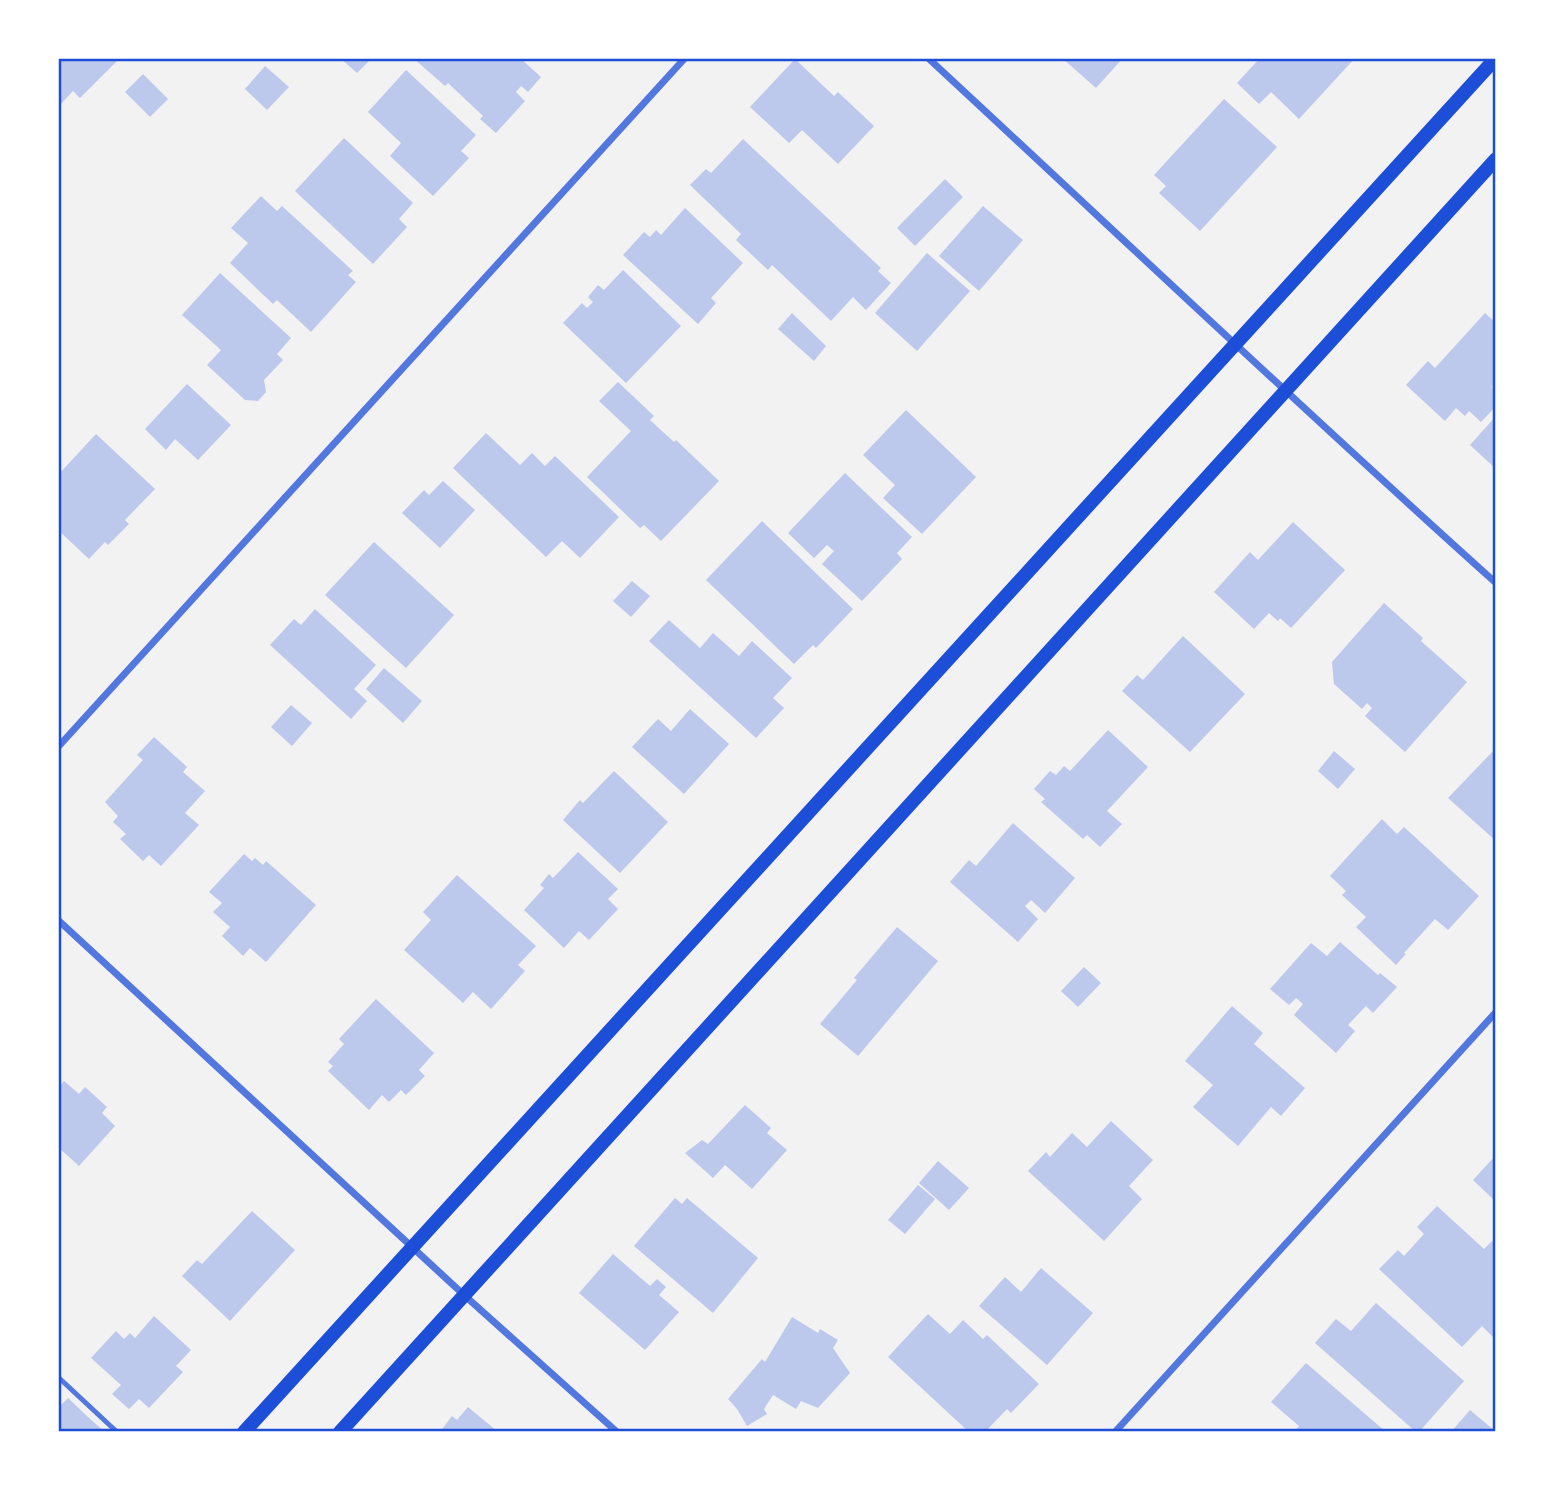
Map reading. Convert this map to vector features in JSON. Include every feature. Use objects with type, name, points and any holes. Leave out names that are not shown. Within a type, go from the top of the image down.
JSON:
[{"type":"main road","points":[[244,1432],[1496,58]]},
{"type":"main road","points":[[340,1432],[1496,159]]},
{"type":"street","points":[[58,747],[685,58]]},
{"type":"street","points":[[928,58],[1285,392],[1496,583]]},
{"type":"street","points":[[58,920],[411,1247],[617,1432]]},
{"type":"street","points":[[1115,1432],[1496,1012]]},
{"type":"lane","points":[[58,1377],[117,1432]]},
{"type":"building","points":[[58,58],[120,58],[80,98],[73,91],[60,105]]},
{"type":"building","points":[[340,58],[372,58],[357,73]]},
{"type":"building","points":[[413,58],[520,58],[541,77],[528,92],[521,86],[516,92],[525,101],[496,133],[480,119],[483,116],[448,83],[445,86]]},
{"type":"building","points":[[1062,58],[1123,58],[1096,88]]},
{"type":"building","points":[[1260,58],[1355,58],[1299,119],[1271,92],[1259,104],[1237,83]]},
{"type":"building","points":[[795,59],[834,96],[838,92],[874,126],[838,164],[802,130],[789,143],[750,107]]},
{"type":"building","points":[[265,66],[289,87],[267,110],[245,89]]},
{"type":"building","points":[[406,70],[476,135],[461,151],[469,158],[433,196],[390,156],[401,143],[368,112]]},
{"type":"building","points":[[143,74],[168,99],[150,117],[125,92]]},
{"type":"building","points":[[1224,99],[1277,147],[1200,231],[1159,193],[1166,186],[1154,175]]},
{"type":"building","points":[[344,138],[413,203],[399,219],[407,227],[373,264],[295,191]]},
{"type":"building","points":[[743,139],[881,268],[878,271],[891,283],[866,310],[853,297],[831,321],[772,265],[768,270],[736,240],[741,234],[690,185],[706,169],[711,173]]},
{"type":"building","points":[[945,179],[963,197],[915,246],[897,228]]},
{"type":"building","points":[[261,196],[277,211],[282,206],[353,271],[348,275],[356,282],[311,332],[277,300],[273,304],[230,263],[248,243],[231,228]]},
{"type":"building","points":[[983,206],[1023,240],[979,291],[939,256]]},
{"type":"building","points":[[685,208],[743,263],[711,298],[716,303],[698,324],[623,255],[644,232],[650,237],[656,230],[661,235]]},
{"type":"building","points":[[927,253],[970,291],[917,351],[875,313]]},
{"type":"building","points":[[623,270],[681,326],[626,383],[563,323],[582,303],[587,308],[593,302],[588,297],[598,285],[604,290]]},
{"type":"building","points":[[220,273],[291,338],[277,354],[283,360],[264,380],[266,392],[258,401],[245,400],[207,365],[221,350],[182,315]]},
{"type":"building","points":[[792,313],[826,346],[814,361],[778,329]]},
{"type":"building","points":[[1485,313],[1496,323],[1496,382],[1492,387],[1496,390],[1496,406],[1481,422],[1469,411],[1465,416],[1456,408],[1445,421],[1406,385],[1428,361],[1435,368]]},
{"type":"building","points":[[618,382],[654,416],[650,420],[674,442],[676,440],[719,481],[661,541],[644,525],[640,528],[587,477],[631,431],[599,401]]},
{"type":"building","points":[[187,384],[231,425],[198,460],[175,439],[166,450],[145,429]]},
{"type":"building","points":[[906,410],[976,477],[922,534],[883,498],[895,485],[863,455]]},
{"type":"building","points":[[1496,416],[1496,469],[1470,445]]},
{"type":"building","points":[[486,433],[520,465],[532,453],[545,466],[555,456],[619,517],[580,558],[562,541],[546,557],[453,468]]},
{"type":"building","points":[[96,434],[155,489],[125,520],[129,524],[108,545],[105,542],[89,559],[58,530],[58,475]]},
{"type":"building","points":[[845,473],[912,537],[897,553],[902,559],[862,601],[822,564],[834,551],[827,545],[814,558],[788,533]]},
{"type":"building","points":[[443,481],[475,510],[440,548],[402,513],[424,490],[429,495]]},
{"type":"building","points":[[762,521],[853,609],[816,648],[813,645],[794,664],[706,580]]},
{"type":"building","points":[[1293,522],[1345,570],[1291,628],[1269,613],[1254,629],[1214,592],[1250,552],[1258,560]]},
{"type":"building","points":[[374,542],[454,615],[406,668],[325,595]]},
{"type":"building","points":[[632,581],[650,596],[631,617],[613,601]]},
{"type":"building","points":[[1384,603],[1467,682],[1405,752],[1365,716],[1372,708],[1367,703],[1362,709],[1334,684],[1332,662]]},
{"type":"building","points":[[315,609],[376,665],[354,689],[367,701],[351,719],[270,645],[294,619],[301,625]]},
{"type":"building","points":[[669,620],[700,648],[713,633],[739,656],[752,641],[792,678],[773,698],[784,708],[756,738],[649,641]]},
{"type":"building","points":[[1183,636],[1245,694],[1190,752],[1122,691],[1137,675],[1143,680]]},
{"type":"building","points":[[384,668],[422,701],[403,723],[366,689]]},
{"type":"building","points":[[291,705],[312,723],[292,746],[271,727]]},
{"type":"building","points":[[690,709],[729,744],[684,794],[632,747],[658,719],[671,731]]},
{"type":"building","points":[[1108,730],[1148,767],[1107,811],[1122,824],[1100,847],[1087,835],[1083,839],[1041,802],[1045,799],[1034,789],[1050,771],[1056,775],[1064,766],[1070,771]]},
{"type":"building","points":[[154,737],[187,767],[183,772],[205,791],[185,813],[199,825],[161,866],[149,855],[143,861],[120,839],[126,834],[113,822],[118,816],[105,802],[143,760],[137,755]]},
{"type":"building","points":[[1496,748],[1496,841],[1448,798]]},
{"type":"building","points":[[1334,751],[1355,769],[1338,789],[1318,771]]},
{"type":"building","points":[[614,771],[668,822],[620,873],[563,820],[580,800],[583,803]]},
{"type":"building","points":[[1382,819],[1397,834],[1404,827],[1479,896],[1448,930],[1435,919],[1396,965],[1356,927],[1366,917],[1342,895],[1346,891],[1330,876]]},
{"type":"building","points":[[1013,823],[1075,878],[1045,913],[1031,900],[1025,906],[1038,919],[1018,942],[950,882],[969,860],[976,866]]},
{"type":"building","points":[[578,852],[618,889],[608,899],[618,909],[589,940],[579,931],[564,948],[524,910],[544,888],[540,885],[549,874],[553,878]]},
{"type":"building","points":[[244,854],[263,865],[266,861],[316,905],[266,962],[250,948],[243,956],[222,936],[230,927],[213,912],[222,903],[209,892]]},
{"type":"building","points":[[457,875],[536,946],[518,965],[525,971],[491,1009],[473,992],[463,1003],[404,950],[431,920],[423,912]]},
{"type":"building","points":[[897,927],[938,961],[858,1056],[820,1024]]},
{"type":"building","points":[[1340,942],[1378,975],[1380,973],[1397,987],[1373,1013],[1366,1006],[1348,1025],[1355,1031],[1336,1053],[1294,1015],[1303,1004],[1296,998],[1289,1005],[1270,989],[1311,943],[1327,956]]},
{"type":"building","points":[[1084,967],[1101,983],[1078,1007],[1061,991]]},
{"type":"building","points":[[376,999],[434,1053],[419,1070],[425,1076],[406,1095],[401,1090],[389,1102],[382,1095],[369,1110],[328,1071],[333,1066],[328,1062],[344,1044],[339,1039]]},
{"type":"building","points":[[1232,1006],[1263,1033],[1254,1044],[1305,1088],[1281,1116],[1271,1107],[1238,1146],[1193,1107],[1213,1085],[1185,1061]]},
{"type":"building","points":[[64,1081],[79,1094],[85,1087],[107,1107],[102,1113],[115,1126],[79,1166],[58,1147],[58,1088]]},
{"type":"building","points":[[745,1105],[771,1128],[767,1133],[787,1150],[752,1189],[725,1165],[713,1178],[685,1153],[702,1140],[708,1144]]},
{"type":"building","points":[[1111,1121],[1153,1160],[1129,1186],[1142,1199],[1104,1241],[1028,1171],[1046,1152],[1050,1157],[1072,1133],[1087,1147]]},
{"type":"building","points":[[1496,1155],[1496,1202],[1473,1180]]},
{"type":"building","points":[[938,1161],[969,1188],[949,1210],[919,1183]]},
{"type":"building","points":[[918,1185],[935,1199],[905,1234],[888,1220]]},
{"type":"building","points":[[675,1198],[682,1204],[687,1198],[758,1258],[713,1313],[634,1246]]},
{"type":"building","points":[[1437,1206],[1484,1249],[1492,1241],[1496,1246],[1496,1340],[1482,1326],[1462,1347],[1379,1269],[1398,1250],[1404,1256],[1424,1234],[1417,1227]]},
{"type":"building","points":[[252,1211],[295,1250],[230,1321],[182,1276],[197,1260],[202,1264]]},
{"type":"building","points":[[613,1254],[650,1286],[657,1279],[666,1287],[659,1295],[679,1312],[645,1350],[579,1293]]},
{"type":"building","points":[[1041,1268],[1093,1313],[1047,1365],[979,1306],[1005,1277],[1021,1292]]},
{"type":"building","points":[[1376,1303],[1464,1381],[1419,1432],[1315,1343],[1336,1319],[1351,1331]]},
{"type":"building","points":[[928,1314],[950,1334],[963,1320],[983,1339],[987,1335],[1039,1384],[1011,1413],[1007,1409],[985,1432],[969,1432],[888,1357]]},
{"type":"building","points":[[154,1316],[191,1350],[176,1366],[183,1372],[149,1408],[139,1399],[129,1409],[112,1394],[121,1385],[91,1358],[116,1331],[124,1339],[130,1333],[135,1338]]},
{"type":"building","points":[[792,1317],[818,1333],[820,1329],[838,1340],[833,1348],[850,1373],[818,1408],[801,1401],[796,1409],[773,1395],[764,1409],[767,1414],[747,1426],[728,1399],[762,1359],[765,1362]]},
{"type":"building","points":[[1306,1363],[1386,1432],[1294,1432],[1299,1426],[1271,1402]]},
{"type":"building","points":[[68,1398],[105,1432],[58,1432],[58,1408]]},
{"type":"building","points":[[468,1407],[498,1432],[440,1432],[452,1416],[457,1420]]},
{"type":"building","points":[[1470,1410],[1496,1432],[1451,1432]]}]
